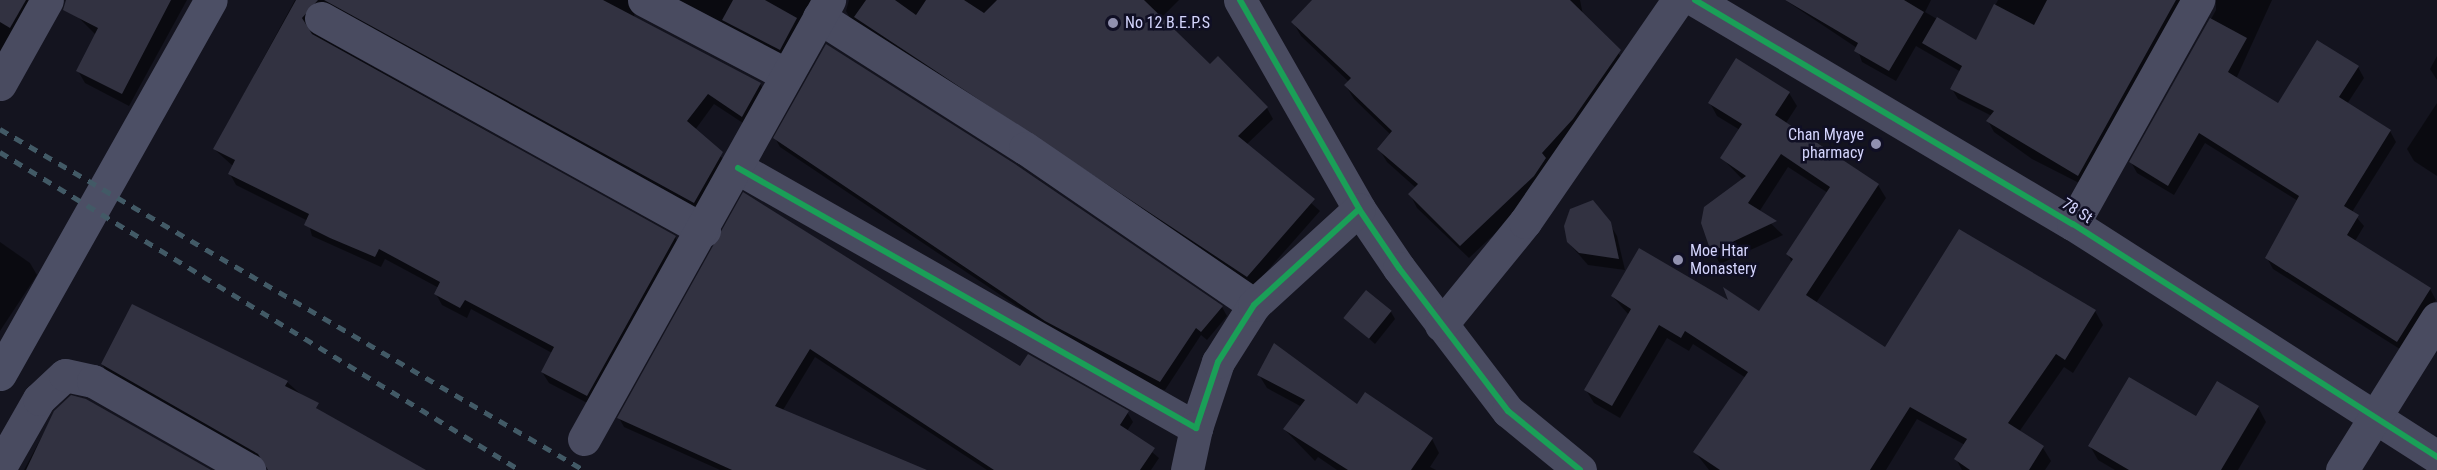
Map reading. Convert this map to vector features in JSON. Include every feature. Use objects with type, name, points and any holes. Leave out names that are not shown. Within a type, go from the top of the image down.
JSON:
[{"type":"street","points":[[0,84],[47,0]]},
{"type":"street","points":[[0,374],[211,0]]},
{"type":"street","points":[[644,0],[787,75]]},
{"type":"street","points":[[1240,0],[1359,209],[1441,325],[1508,411],[1580,470]]},
{"type":"street","points":[[1441,325],[1525,222],[1678,0]]},
{"type":"street","name":"78 St","points":[[1695,0],[2073,224],[2437,457]]},
{"type":"street","points":[[2073,224],[2198,0]]},
{"type":"street","points":[[584,439],[704,230],[824,8],[1254,305]]},
{"type":"street","points":[[321,18],[704,230]]},
{"type":"street","points":[[738,168],[1196,428]]},
{"type":"street","points":[[1187,470],[1196,428],[1218,362],[1254,305],[1359,209]]},
{"type":"street","points":[[2342,470],[2437,318]]},
{"type":"street","points":[[0,466],[39,399],[65,375],[93,381],[243,468]]},
{"type":"building","points":[[0,0],[26,0],[10,28],[0,22]]},
{"type":"building","points":[[66,0],[171,0],[122,94],[76,71],[98,28],[63,10]]},
{"type":"building","points":[[296,0],[318,0],[302,18],[312,34],[676,236],[587,396],[541,372],[554,347],[465,300],[460,308],[434,294],[440,282],[379,249],[375,257],[304,225],[309,214],[228,174],[235,160],[213,149]]},
{"type":"building","points":[[324,0],[603,0],[761,83],[742,117],[708,94],[687,121],[723,152],[694,203]]},
{"type":"building","points":[[733,0],[765,0],[797,18],[780,50],[722,20]]},
{"type":"building","points":[[866,0],[895,0],[916,15],[926,0],[964,0],[984,13],[997,0],[1144,0],[1210,64],[1218,56],[1268,107],[1238,136],[1315,199],[1247,277],[854,17]]},
{"type":"building","points":[[1312,0],[1570,0],[1621,50],[1573,119],[1542,153],[1546,158],[1534,176],[1460,246],[1408,194],[1418,184],[1377,149],[1392,131],[1344,85],[1351,78],[1291,22]]},
{"type":"building","points":[[1785,0],[1904,0],[1924,12],[1889,71],[1854,51],[1858,43]]},
{"type":"building","points":[[2047,0],[2176,0],[2078,176],[1986,121],[1994,111],[1950,89],[1962,66],[1922,43],[1937,17],[1976,40],[1994,4],[2034,25]]},
{"type":"building","points":[[2210,18],[2247,38],[2228,72],[2278,103],[2317,40],[2359,66],[2339,97],[2391,130],[2344,206],[2359,215],[2347,235],[2431,288],[2397,342],[2265,258],[2299,196],[2199,133],[2168,186],[2129,162]]},
{"type":"building","points":[[826,44],[1015,164],[1223,306],[1201,332],[1196,328],[1160,382],[1045,321],[773,138]]},
{"type":"building","points":[[1736,58],[1790,92],[1775,115],[1879,184],[1806,295],[1885,347],[1959,229],[2096,310],[2065,360],[2056,354],[2008,423],[2044,446],[2029,470],[1970,470],[1954,459],[1967,439],[1910,407],[1870,470],[1720,470],[1693,452],[1748,372],[1685,331],[1681,338],[1659,325],[1612,406],[1584,390],[1631,309],[1611,296],[1639,248],[1728,300],[1723,287],[1759,311],[1793,259],[1786,254],[1830,187],[1781,154],[1748,203],[1777,221],[1711,252],[1701,223],[1704,207],[1746,176],[1720,158],[1742,124],[1708,103]]},
{"type":"building","points":[[743,192],[1020,366],[1028,354],[1129,411],[1120,425],[1155,448],[1140,470],[994,470],[810,349],[775,406],[927,470],[732,470],[617,418]]},
{"type":"building","points":[[1593,200],[1611,222],[1619,259],[1579,253],[1567,242],[1564,226],[1570,209]]},
{"type":"building","points":[[1366,290],[1392,311],[1369,339],[1343,318]]},
{"type":"building","points":[[132,304],[288,381],[285,386],[319,403],[316,408],[426,470],[268,470],[258,454],[101,364]]},
{"type":"building","points":[[1274,343],[1357,404],[1365,392],[1433,438],[1411,470],[1348,470],[1283,429],[1305,400],[1257,375]]},
{"type":"building","points":[[2129,377],[2196,416],[2217,381],[2259,406],[2221,470],[2129,470],[2088,446]]},
{"type":"building","points":[[71,395],[86,399],[211,470],[26,470],[54,411]]},
{"type":"railway","points":[[0,129],[584,470]]},
{"type":"railway","points":[[0,152],[520,470]]},
{"type":"cycle path","points":[[1240,0],[1359,209],[1399,268],[1508,411],[1580,470]]},
{"type":"cycle path","points":[[1695,0],[2073,224],[2437,457]]},
{"type":"cycle path","points":[[738,168],[1196,428],[1218,362],[1254,305],[1359,209]]},
{"type":"place","name":"No 12 B.E.P.S","points":[[1113,23]]},
{"type":"place","name":"Chan Myaye pharmacy","points":[[1876,144]]},
{"type":"place","name":"Moe Htar Monastery","points":[[1678,260]]}]
